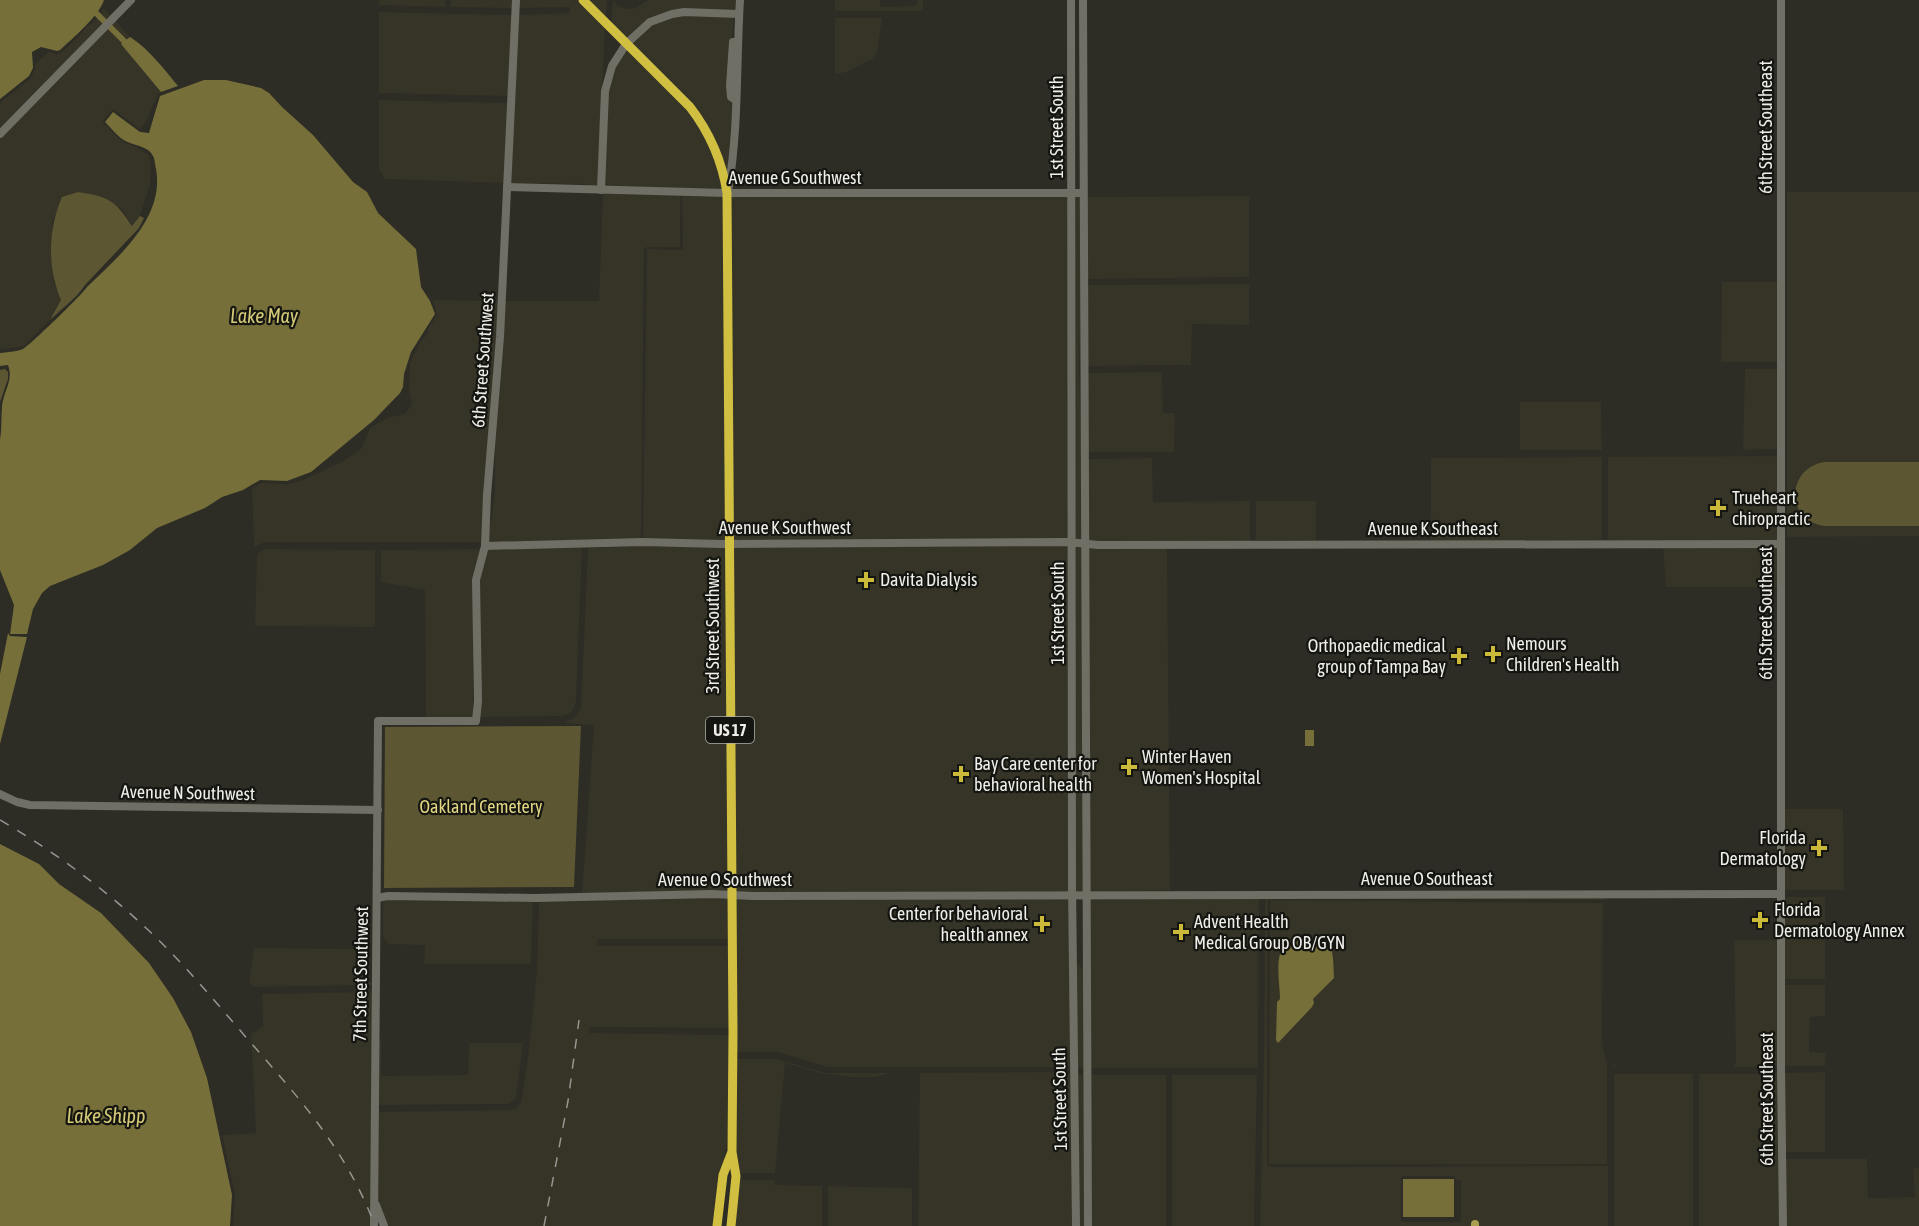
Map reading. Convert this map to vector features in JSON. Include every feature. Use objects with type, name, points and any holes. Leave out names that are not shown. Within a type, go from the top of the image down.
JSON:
[{"type":"highway","name":"US 17","points":[[583,0],[690,107],[701,122],[717,153],[727,193]]},
{"type":"highway","name":"3rd Street Southwest","points":[[727,193],[732,1152],[736,1176],[731,1226]]},
{"type":"highway","name":"3rd Street Southwest","points":[[717,1226],[723,1175],[732,1152]]},
{"type":"street","points":[[0,134],[130,0]]},
{"type":"street","name":"6th Street Southwest","points":[[378,721],[476,721],[478,701],[476,580],[485,546],[501,328],[516,0]]},
{"type":"street","name":"3rd Street Southwest","points":[[727,193],[732,169],[740,0]]},
{"type":"street","name":"1st Street South","points":[[1071,0],[1076,1226]]},
{"type":"street","name":"1st Street South","points":[[1083,0],[1088,1226]]},
{"type":"street","name":"6th Street Southeast","points":[[1781,0],[1783,1226]]},
{"type":"street","points":[[601,190],[605,91],[612,66],[626,44],[650,22],[672,14],[684,12],[739,14]]},
{"type":"street","name":"Avenue G Southwest","points":[[507,187],[727,193],[1083,194]]},
{"type":"street","name":"Avenue K Southwest","points":[[485,546],[644,542],[1073,543],[1085,545]]},
{"type":"street","name":"Avenue K Southeast","points":[[1085,545],[1781,544]]},
{"type":"street","name":"7th Street Southwest","points":[[374,1226],[378,721]]},
{"type":"street","name":"Avenue N Southwest","points":[[0,794],[30,805],[378,810]]},
{"type":"street","name":"Avenue O Southeast","points":[[1073,896],[1781,894]]},
{"type":"street","name":"Avenue O Southwest","points":[[377,898],[388,896],[536,898],[732,895],[1073,896]]},
{"type":"street","points":[[1074,936],[1080,962],[1087,968]]},
{"type":"street","points":[[375,1201],[384,1226]]},
{"type":"shaded area","points":[[379,0],[445,0],[445,7],[379,5]]},
{"type":"shaded area","points":[[451,0],[513,0],[513,8],[451,7]]},
{"type":"shaded area","points":[[519,0],[578,0],[605,27],[598,186],[511,183],[519,15],[570,13],[570,7],[519,8]]},
{"type":"shaded area","points":[[587,0],[607,0],[606,19]]},
{"type":"shaded area","points":[[613,0],[618,6],[628,9],[636,8],[648,0],[736,0],[736,10],[684,8],[660,14],[638,27],[626,39],[611,24]]},
{"type":"shaded area","points":[[835,0],[880,0],[882,7],[916,6],[918,0],[923,0],[923,11],[835,11]]},
{"type":"shaded area","points":[[104,8],[110,15],[0,129],[2,101],[30,79],[35,64],[49,52],[57,54],[62,52],[87,26],[93,23]]},
{"type":"shaded area","points":[[379,12],[513,15],[510,96],[379,93]]},
{"type":"shaded area","points":[[684,15],[734,17],[727,85],[730,101],[733,103],[727,175],[713,135],[630,44],[651,25]]},
{"type":"shaded area","points":[[835,18],[882,18],[877,52],[872,59],[847,72],[835,74]]},
{"type":"shaded area","points":[[115,20],[130,37],[122,45],[161,92],[140,129],[113,109],[103,121],[123,142],[149,155],[150,185],[140,216],[133,226],[120,207],[53,218],[51,253],[54,282],[61,300],[50,320],[24,346],[0,350],[0,138]]},
{"type":"shaded area","points":[[626,49],[688,110],[708,139],[724,189],[604,187],[608,91],[615,67]]},
{"type":"shaded area","points":[[379,100],[509,103],[505,183],[385,179],[379,169]]},
{"type":"shaded area","points":[[682,192],[1083,193],[1079,369],[1085,545],[643,542],[647,249],[683,250]]},
{"type":"shaded area","points":[[1787,192],[1919,192],[1919,536],[1787,537]]},
{"type":"shaded area","points":[[603,193],[680,195],[680,247],[647,247],[644,249],[641,539],[488,542],[495,492],[495,443],[505,301],[599,301]]},
{"type":"shaded area","points":[[1249,196],[1249,277],[1087,279],[1086,197]]},
{"type":"shaded area","points":[[1722,282],[1778,282],[1778,362],[1721,362]]},
{"type":"shaded area","points":[[1249,284],[1249,325],[1192,324],[1191,365],[1086,366],[1087,285]]},
{"type":"shaded area","points":[[433,300],[499,301],[482,542],[265,542],[254,547],[252,488],[261,483],[287,484],[301,481],[345,460],[361,449],[370,428],[387,418],[405,414],[412,404],[409,389],[410,362],[437,315]]},
{"type":"shaded area","points":[[1745,369],[1778,369],[1778,449],[1743,450]]},
{"type":"shaded area","points":[[1162,372],[1163,413],[1175,413],[1174,452],[1087,452],[1086,373]]},
{"type":"shaded area","points":[[1520,402],[1601,402],[1602,450],[1520,450]]},
{"type":"shaded area","points":[[1778,456],[1778,540],[1608,540],[1608,457]]},
{"type":"shaded area","points":[[1602,457],[1602,540],[1431,541],[1431,458]]},
{"type":"shaded area","points":[[1152,458],[1153,502],[1250,501],[1250,541],[1088,541],[1087,459]]},
{"type":"shaded area","points":[[1256,501],[1316,501],[1316,540],[1256,540]]},
{"type":"shaded area","points":[[1070,546],[1070,892],[735,892],[733,547]]},
{"type":"shaded area","points":[[727,547],[729,892],[582,894],[594,725],[563,723],[573,719],[581,708],[588,548]]},
{"type":"shaded area","points":[[1076,547],[1082,548],[1083,892],[1076,892],[1075,886]]},
{"type":"shaded area","points":[[1663,547],[1778,547],[1778,587],[1666,587]]},
{"type":"shaded area","points":[[582,548],[576,701],[573,710],[561,716],[479,717],[479,580],[487,549]]},
{"type":"shaded area","points":[[1088,548],[1167,548],[1170,890],[1089,892]]},
{"type":"shaded area","points":[[265,549],[375,550],[375,627],[255,626],[257,554]]},
{"type":"shaded area","points":[[481,549],[473,579],[473,717],[426,717],[425,590],[381,582],[381,550]]},
{"type":"shaded area","points":[[1785,809],[1843,809],[1844,890],[1784,890]]},
{"type":"shaded area","points":[[1259,897],[1258,1068],[1089,1068],[1089,899]]},
{"type":"shaded area","points":[[1265,897],[1605,897],[1605,900],[1268,898],[1267,1164],[1269,1167],[1608,1166],[1608,1226],[1478,1226],[1478,1221],[1473,1221],[1472,1226],[1260,1226]],"holes":[[[1403,1176],[1454,1176],[1456,1180],[1461,1180],[1461,1222],[1401,1222],[1401,1178]]]},
{"type":"shaded area","points":[[1784,897],[1825,897],[1825,979],[1784,979]]},
{"type":"shaded area","points":[[729,898],[729,939],[597,939],[597,946],[729,946],[730,1028],[589,1027],[589,1033],[730,1035],[730,1120],[714,1226],[388,1226],[378,1201],[379,1112],[509,1110],[521,1103],[537,971],[539,901]]},
{"type":"shaded area","points":[[735,899],[1070,899],[1072,1067],[827,1067],[778,1052],[736,1052]]},
{"type":"shaded area","points":[[1270,900],[1603,903],[1602,1043],[1607,1065],[1607,1164],[1269,1164]]},
{"type":"shaded area","points":[[383,901],[533,901],[531,964],[424,964],[425,945],[388,944],[383,937]]},
{"type":"shaded area","points":[[1734,940],[1778,940],[1778,1067],[1732,1067],[1736,1062]]},
{"type":"shaded area","points":[[254,948],[361,949],[363,981],[373,982],[373,985],[254,987],[249,982]]},
{"type":"shaded area","points":[[1077,962],[1083,970],[1083,1068],[1078,1067]]},
{"type":"shaded area","points":[[1784,985],[1825,985],[1825,1016],[1810,1017],[1809,1052],[1826,1053],[1825,1066],[1784,1066]]},
{"type":"shaded area","points":[[373,992],[371,1226],[233,1226],[235,1195],[222,1135],[256,1133],[251,1034],[263,1026],[262,994]]},
{"type":"shaded area","points":[[378,1040],[381,1040],[381,1076],[468,1075],[469,1043],[523,1043],[516,1098],[508,1104],[379,1105]]},
{"type":"shaded area","points":[[736,1059],[776,1059],[826,1073],[890,1073],[876,1077],[851,1077],[820,1073],[785,1063],[775,1173],[739,1173],[735,1150]]},
{"type":"shaded area","points":[[1825,1072],[1825,1152],[1785,1152],[1784,1073]]},
{"type":"shaded area","points":[[920,1073],[1072,1073],[1073,1226],[918,1226]]},
{"type":"shaded area","points":[[1078,1074],[1083,1075],[1084,1226],[1079,1226]]},
{"type":"shaded area","points":[[1614,1074],[1693,1074],[1693,1226],[1614,1226]]},
{"type":"shaded area","points":[[1699,1074],[1778,1074],[1780,1226],[1699,1226]]},
{"type":"shaded area","points":[[1089,1075],[1166,1075],[1166,1226],[1090,1226]]},
{"type":"shaded area","points":[[1172,1075],[1257,1075],[1254,1226],[1172,1226]]},
{"type":"shaded area","points":[[1785,1159],[1867,1159],[1868,1198],[1915,1197],[1913,1168],[1919,1168],[1919,1226],[1786,1226]]},
{"type":"shaded area","points":[[739,1180],[774,1180],[775,1185],[822,1186],[822,1226],[734,1226]]},
{"type":"shaded area","points":[[828,1186],[912,1188],[912,1226],[828,1226]]},
{"type":"green space","points":[[78,192],[110,201],[121,210],[132,226],[140,216],[144,218],[139,228],[77,295],[50,320],[61,300],[51,262],[54,222],[62,197]]},
{"type":"green space","points":[[5,369],[8,372],[8,379],[0,402],[0,370]]},
{"type":"green space","points":[[1824,462],[1919,462],[1919,526],[1824,526],[1811,522],[1802,514],[1797,505],[1795,494],[1797,484],[1802,474],[1811,467]]},
{"type":"green space","name":"Oakland Cemetery","points":[[581,726],[574,887],[384,888],[385,727]]},
{"type":"water","points":[[0,0],[104,0],[91,20],[60,50],[41,47],[32,52],[33,68],[29,76],[0,99]]},
{"type":"water","points":[[130,37],[150,53],[178,86],[161,92],[121,44]]},
{"type":"water","name":"Lake May","points":[[204,80],[226,80],[261,88],[313,135],[353,182],[367,192],[378,213],[416,249],[421,287],[435,314],[411,352],[400,393],[374,420],[311,472],[287,481],[260,480],[243,490],[222,497],[205,508],[157,528],[130,550],[103,565],[50,586],[42,593],[33,609],[27,634],[10,634],[14,605],[0,570],[0,440],[3,401],[10,371],[8,365],[0,366],[0,353],[23,349],[35,339],[112,263],[146,220],[157,187],[154,157],[146,149],[126,142],[105,122],[113,112],[140,132],[149,133],[160,96]]},
{"type":"water","points":[[8,633],[10,636],[27,637],[0,744],[0,674]]},
{"type":"water","points":[[1305,730],[1314,730],[1314,746],[1305,746]]},
{"type":"water","name":"Lake Shipp","points":[[0,844],[39,864],[59,884],[101,913],[149,963],[173,998],[191,1032],[207,1078],[232,1195],[230,1226],[0,1226]]},
{"type":"water","points":[[1291,941],[1327,943],[1331,947],[1334,978],[1313,999],[1312,1007],[1278,1043],[1276,1040],[1277,1002],[1280,999],[1279,958],[1285,945]]},
{"type":"water","points":[[1403,1179],[1454,1179],[1454,1217],[1403,1217]]},
{"type":"waterway","points":[[97,14],[130,47]]},
{"type":"railway","points":[[0,820],[39,844],[94,884],[146,928],[187,969],[288,1085],[322,1128],[351,1175],[375,1226]]},
{"type":"railway","points":[[544,1226],[568,1101],[579,1020]]},
{"type":"place","name":"Trueheart chiropractic","points":[[1718,508]]},
{"type":"place","name":"Davita Dialysis","points":[[866,580]]},
{"type":"place","name":"Nemours Children's Health","points":[[1493,654]]},
{"type":"place","name":"Orthopaedic medical group of Tampa Bay","points":[[1459,656]]},
{"type":"place","name":"Winter Haven Women's Hospital","points":[[1129,767]]},
{"type":"place","name":"Bay Care center for behavioral health","points":[[961,774]]},
{"type":"place","name":"Florida Dermatology","points":[[1819,848]]},
{"type":"place","name":"Florida Dermatology Annex","points":[[1760,920]]},
{"type":"place","name":"Center for behavioral health annex","points":[[1042,924]]},
{"type":"place","name":"Advent Health Medical Group OB/GYN","points":[[1181,932]]}]
